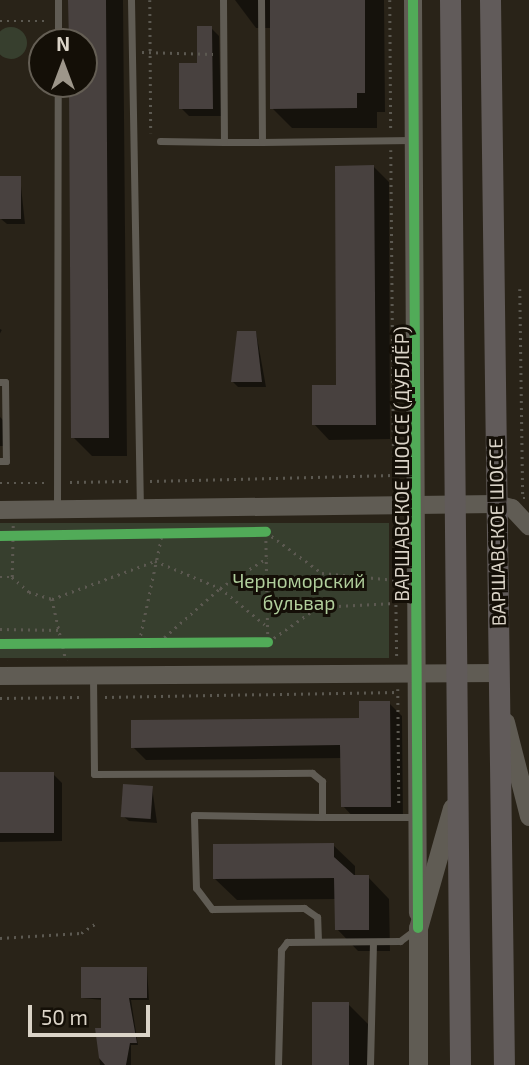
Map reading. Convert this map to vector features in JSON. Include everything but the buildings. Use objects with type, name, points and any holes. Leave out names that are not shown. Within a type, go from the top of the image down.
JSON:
[{"type":"main road","points":[[450,0],[460,1065]]},
{"type":"main road","name":"ВАРШАВСКОЕ ШОССЕ","points":[[490,0],[504,1065]]},
{"type":"main road","points":[[500,699],[529,816]]},
{"type":"main road","points":[[418,928],[446,839],[457,778]]},
{"type":"main road","name":"ВАРШАВСКОЕ ШОССЕ (ДУБЛЁР)","points":[[418,928],[418,1065]]},
{"type":"street","name":"ВАРШАВСКОЕ ШОССЕ (ДУБЛЁР)","points":[[414,0],[420,505],[418,928]]},
{"type":"street","points":[[7,510],[496,505],[512,508],[529,526]]},
{"type":"street","points":[[0,676],[500,673]]},
{"type":"lane","points":[[58,0],[58,28]]},
{"type":"lane","points":[[131,0],[140,509]]},
{"type":"lane","points":[[223,0],[224,142]]},
{"type":"lane","points":[[261,0],[262,142]]},
{"type":"lane","points":[[57,510],[58,98]]},
{"type":"lane","points":[[155,141],[417,140]]},
{"type":"lane","points":[[0,382],[5,382],[6,461],[0,461]]},
{"type":"lane","points":[[93,675],[94,774],[312,773],[322,781],[322,817]]},
{"type":"lane","points":[[318,941],[317,917],[304,908],[212,909],[196,888],[194,816],[419,817]]},
{"type":"lane","points":[[278,1065],[281,950],[295,940],[400,941],[418,928]]},
{"type":"lane","points":[[370,1065],[373,942]]},
{"type":"path","points":[[150,0],[155,141]]},
{"type":"path","points":[[390,0],[399,817]]},
{"type":"path","points":[[0,21],[35,21]]},
{"type":"path","points":[[132,51],[224,54]]},
{"type":"path","points":[[520,289],[523,498],[528,498]]},
{"type":"path","points":[[0,484],[394,475]]},
{"type":"path","points":[[515,475],[523,475]]},
{"type":"path","points":[[12,483],[7,510],[13,536],[12,577]]},
{"type":"path","points":[[0,536],[266,533],[322,573],[396,580]]},
{"type":"path","points":[[266,533],[268,642]]},
{"type":"path","points":[[139,642],[162,534]]},
{"type":"path","points":[[159,642],[220,588],[267,558]]},
{"type":"path","points":[[0,577],[12,577],[29,592],[52,599],[155,561],[220,588],[268,627]]},
{"type":"path","points":[[0,629],[61,630],[52,599]]},
{"type":"path","points":[[0,644],[268,642],[318,607],[396,603]]},
{"type":"path","points":[[0,698],[398,692]]},
{"type":"path","points":[[0,938],[80,933],[94,923]]},
{"type":"green space","points":[[11,27],[22,32],[27,43],[22,54],[11,59],[0,54],[-5,43],[0,32]]},
{"type":"green space","name":"Черноморский бульвар","points":[[0,523],[389,523],[389,658],[0,658]]},
{"type":"cycle path","points":[[413,0],[418,928]]},
{"type":"cycle path","points":[[0,536],[266,532]]},
{"type":"cycle path","points":[[0,644],[268,642]]}]
